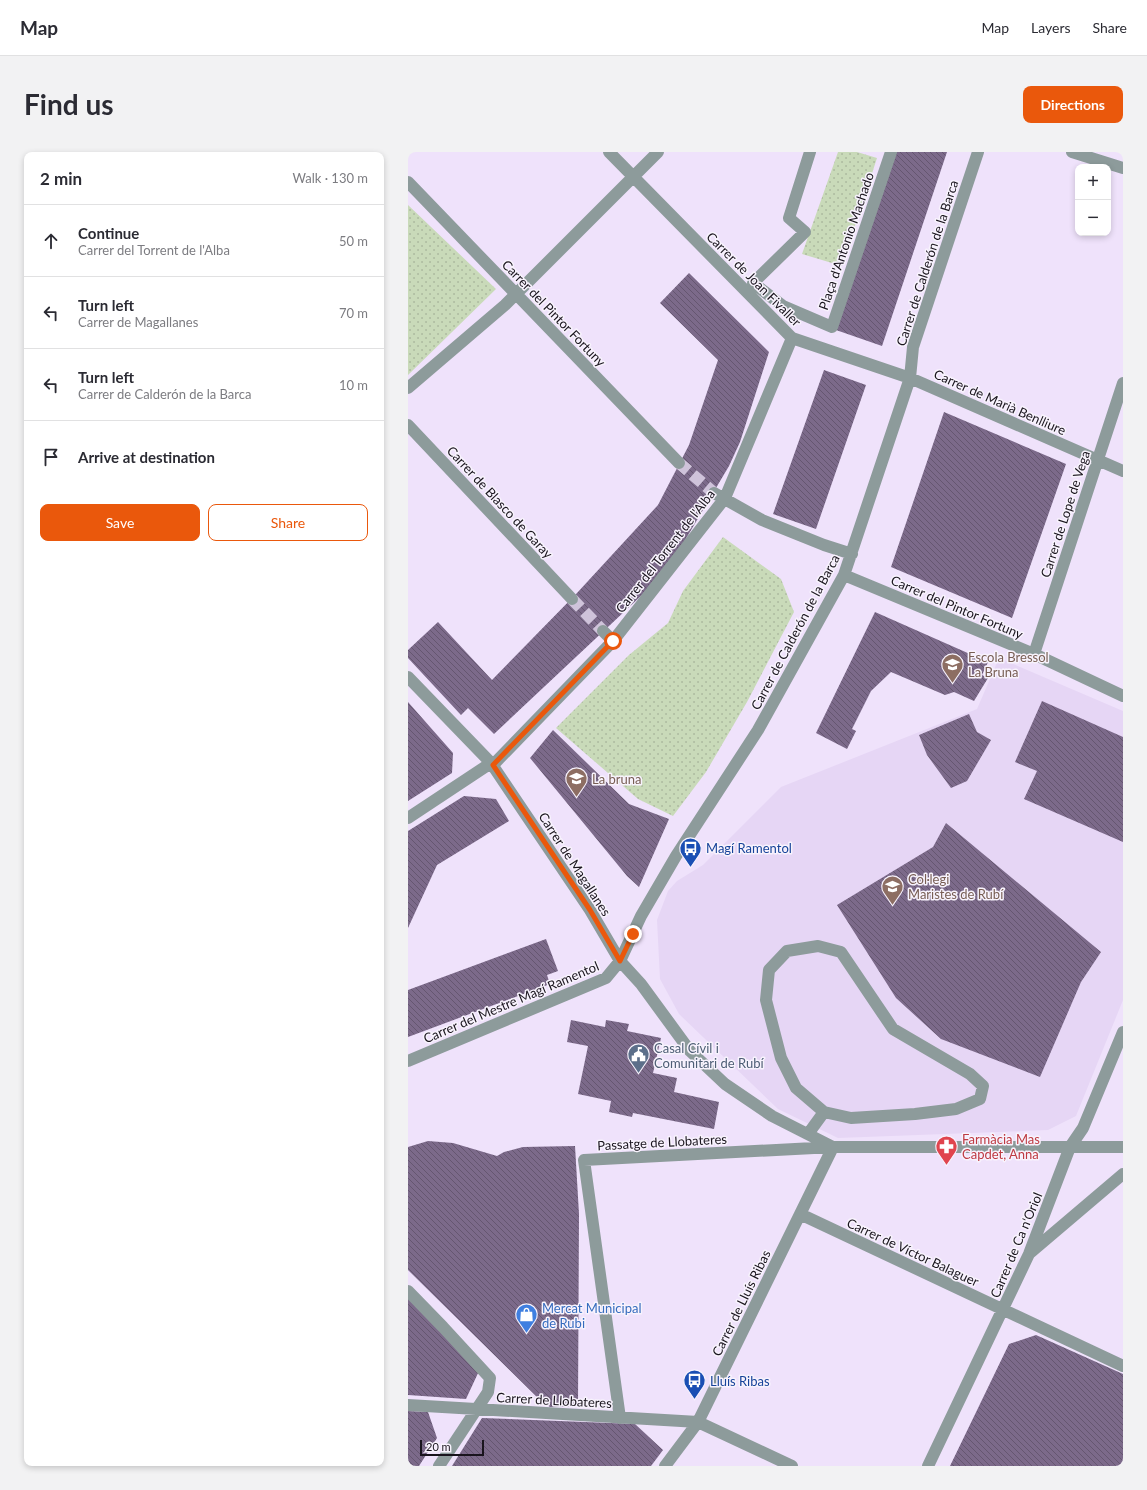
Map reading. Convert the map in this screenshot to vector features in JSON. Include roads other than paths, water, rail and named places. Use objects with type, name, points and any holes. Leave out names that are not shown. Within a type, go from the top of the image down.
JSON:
[{"type":"street","name":"Carrer de Joan Fivaller","points":[[609,152],[792,338],[910,378]]},
{"type":"street","points":[[408,388],[505,305],[658,152]]},
{"type":"street","name":"Plaça d'Antonio Machado","points":[[810,152],[789,218],[805,232],[753,283],[783,306],[832,327],[891,152]]},
{"type":"street","name":"Carrer de Calderón de la Barca","points":[[620,961],[641,916],[670,865],[758,730],[844,575],[910,378],[913,347],[978,152]]},
{"type":"street","points":[[1072,152],[1123,168]]},
{"type":"street","name":"Carrer del Pintor Fortuny","points":[[408,182],[679,463]]},
{"type":"street","name":"Carrer del Torrent de l'Alba","points":[[408,818],[492,764],[613,641],[725,498],[792,338]]},
{"type":"street","name":"Carrer de Marià Benlliure","points":[[910,378],[1097,461],[1123,471]]},
{"type":"street","name":"Carrer de Lope de Vega","points":[[1034,654],[1123,383]]},
{"type":"street","name":"Carrer de Blasco de Garay","points":[[408,425],[572,599]]},
{"type":"street","points":[[714,493],[762,520],[824,545],[852,554]]},
{"type":"street","name":"Carrer del Pintor Fortuny","points":[[844,575],[1034,654],[1123,696]]},
{"type":"street","points":[[603,631],[613,641]]},
{"type":"street","name":"Carrer de Magallanes","points":[[408,677],[492,764],[590,910],[620,961],[641,984],[690,1051],[725,1084],[772,1116],[833,1147]]},
{"type":"street","points":[[818,946],[841,952],[893,1029],[970,1074],[983,1086],[980,1099],[956,1110],[852,1118],[824,1112],[796,1088],[780,1058],[766,1000],[769,970],[787,951],[818,946]]},
{"type":"street","name":"Carrer del Mestre Magí Ramentol","points":[[408,1061],[606,978],[620,961]]},
{"type":"street","name":"Carrer de Ca n'Oriol","points":[[928,1466],[1030,1254],[1070,1147],[1083,1128],[1123,1032]]},
{"type":"street","points":[[808,1134],[824,1112]]},
{"type":"street","points":[[833,1147],[1123,1147]]},
{"type":"street","name":"Carrer de Lluís Ribas","points":[[665,1466],[698,1422],[833,1147]]},
{"type":"street","name":"Passatge de Llobateres","points":[[620,1418],[584,1160],[833,1147]]},
{"type":"street","points":[[1030,1254],[1123,1174]]},
{"type":"street","name":"Carrer de Víctor Balaguer","points":[[800,1214],[1123,1366]]},
{"type":"street","points":[[408,1291],[443,1326],[490,1378],[488,1392],[439,1466]]},
{"type":"street","name":"Carrer de Llobateres","points":[[408,1405],[698,1422]]},
{"type":"street","points":[[698,1422],[792,1466]]},
{"type":"tunnel","points":[[679,463],[714,493]]},
{"type":"tunnel","points":[[572,599],[603,631]]},
{"type":"place","name":"Escola Bressol La Bruna","points":[[952,684]]},
{"type":"place","name":"La bruna","points":[[577,798]]},
{"type":"place","name":"Magí Ramentol","points":[[690,868]]},
{"type":"place","name":"Col·legi Maristes de Rubí","points":[[893,906]]},
{"type":"place","name":"Casal Cívil i Comunitari de Rubí","points":[[639,1074]]},
{"type":"place","name":"Farmàcia Mas Capdet, Anna","points":[[947,1166]]},
{"type":"place","name":"Mercat Municipal de Rubi","points":[[526,1334]]},
{"type":"place","name":"Lluís Ribas","points":[[695,1400]]}]
